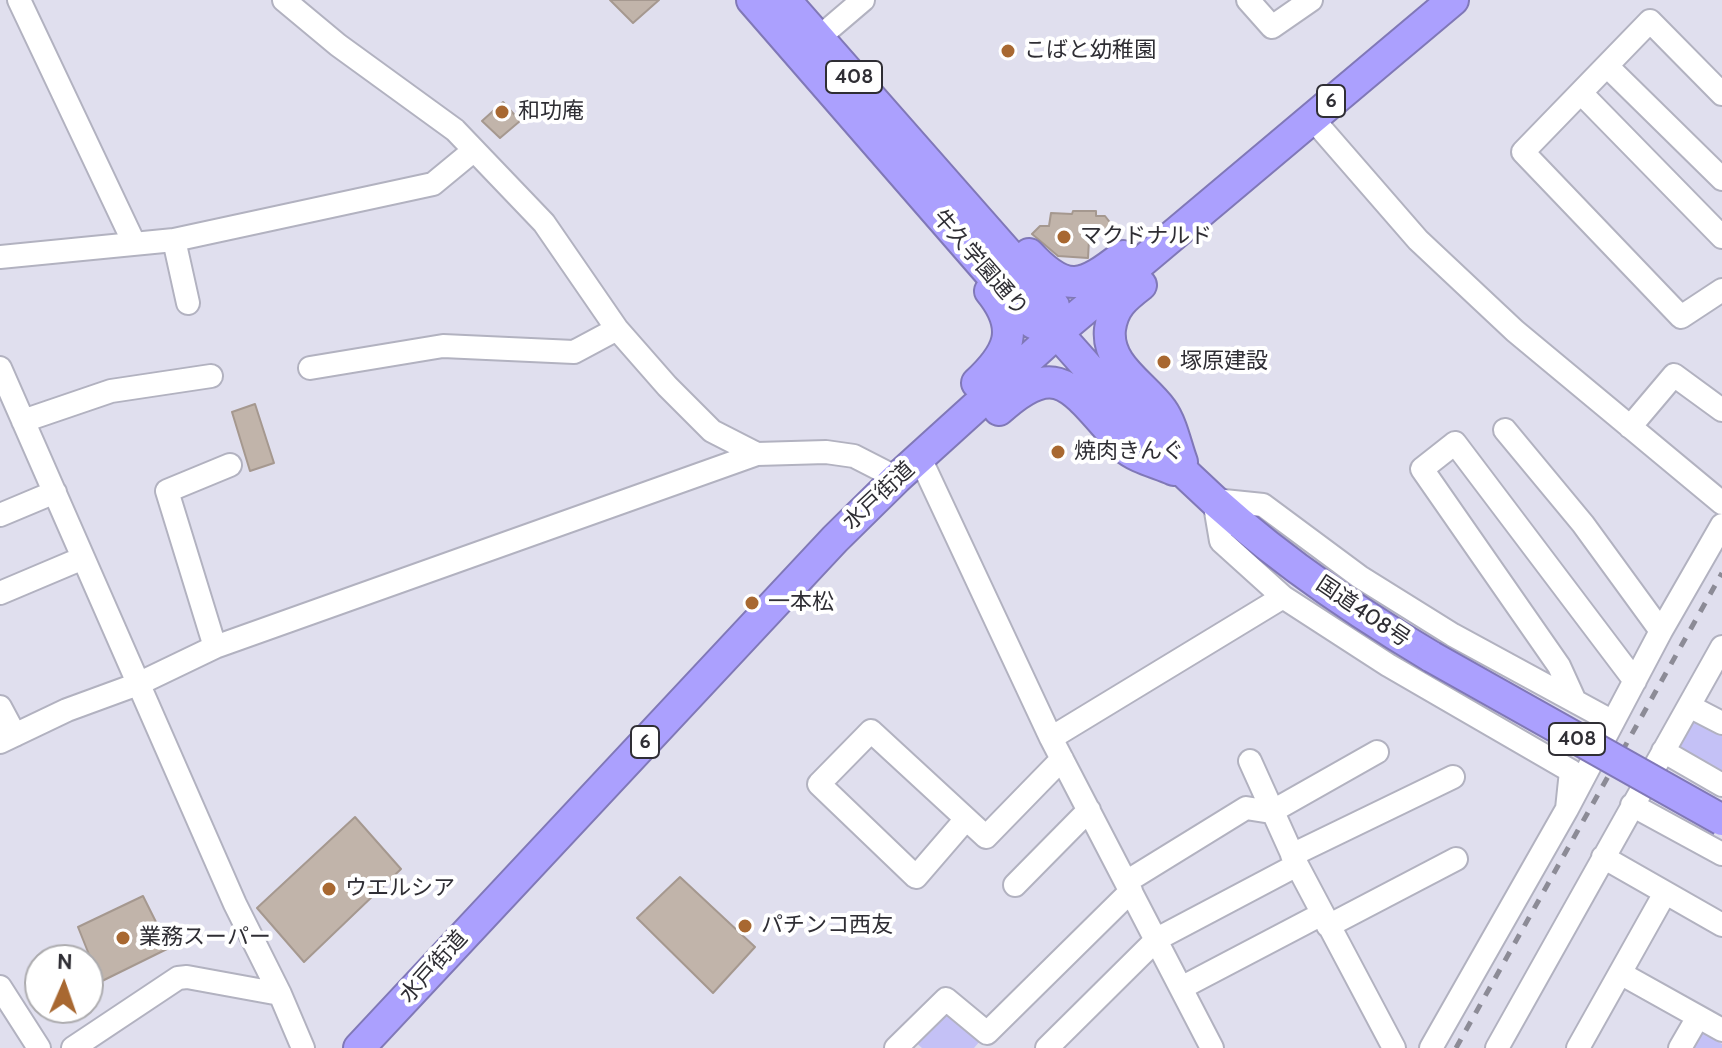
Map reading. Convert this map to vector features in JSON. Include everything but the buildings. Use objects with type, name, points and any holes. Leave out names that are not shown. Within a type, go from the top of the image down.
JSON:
[{"type":"highway","name":"牛久学園通り","points":[[752,0],[809,46],[954,190],[1054,306],[1057,333],[1033,323],[926,202],[809,46],[785,0]]},
{"type":"highway","name":"水戸街道","points":[[369,1045],[835,539],[1057,333],[1453,0]]},
{"type":"highway","points":[[954,190],[982,204],[1048,274],[1076,282],[1101,273],[1194,204],[1212,203]]},
{"type":"highway","points":[[926,202],[944,235],[1002,305],[1008,336],[998,364],[953,405],[942,437]]},
{"type":"highway","points":[[1174,236],[1152,276],[1117,306],[1110,345],[1119,363],[1164,412],[1187,475]]},
{"type":"highway","name":"国道408号","points":[[1057,333],[1187,475],[1288,561],[1380,626],[1722,820]]},
{"type":"highway","points":[[942,437],[977,430],[1028,387],[1048,384],[1066,386],[1077,393],[1124,448],[1187,475]]},
{"type":"street","points":[[19,0],[134,243]]},
{"type":"street","points":[[284,0],[338,45],[455,130],[544,223],[617,329],[667,386],[712,431],[757,454]]},
{"type":"street","points":[[809,46],[863,0]]},
{"type":"street","points":[[1248,0],[1272,27],[1311,0]]},
{"type":"street","points":[[1722,94],[1650,21],[1523,152],[1681,317],[1722,290]]},
{"type":"street","points":[[1607,66],[1722,179]]},
{"type":"street","points":[[1581,93],[1722,237]]},
{"type":"street","points":[[1311,117],[1418,240],[1515,331],[1722,503]]},
{"type":"street","points":[[0,257],[174,240],[433,184],[473,151]]},
{"type":"street","points":[[174,240],[188,303]]},
{"type":"street","points":[[310,368],[443,346],[574,352],[617,329]]},
{"type":"street","points":[[0,368],[14,414],[55,492],[235,904],[303,1048]]},
{"type":"street","points":[[1630,427],[1674,375],[1722,410]]},
{"type":"street","points":[[14,414],[139,385],[211,376]]},
{"type":"street","points":[[1505,430],[1583,524],[1661,631]]},
{"type":"street","points":[[1574,699],[1559,666],[1422,469],[1455,443],[1635,681]]},
{"type":"street","points":[[0,707],[7,738],[67,710],[138,684],[215,647],[757,454],[826,452],[909,468],[1157,939],[1211,1048]]},
{"type":"street","points":[[215,647],[167,491],[230,465]]},
{"type":"street","points":[[0,515],[55,492]]},
{"type":"street","points":[[1567,809],[1571,771],[1388,665],[1283,597],[1221,541],[1214,500],[1263,505],[1360,577],[1453,635],[1613,722]]},
{"type":"street","points":[[1431,1048],[1567,809],[1661,631],[1722,525]]},
{"type":"street","points":[[0,593],[83,558]]},
{"type":"street","points":[[1051,738],[1283,597]]},
{"type":"street","points":[[1497,1048],[1722,647]]},
{"type":"street","points":[[1689,706],[1722,723]]},
{"type":"street","points":[[966,819],[916,877],[819,784],[871,731],[986,837],[1062,759]]},
{"type":"street","points":[[1663,751],[1722,785]]},
{"type":"street","points":[[896,1048],[946,999],[987,1033],[1128,887],[1246,808],[1271,812],[1377,752]]},
{"type":"street","points":[[1250,761],[1271,812],[1325,920],[1394,1048]]},
{"type":"street","points":[[1047,1048],[1157,939],[1295,860],[1453,777]]},
{"type":"street","points":[[1632,805],[1722,854]]},
{"type":"street","points":[[1015,885],[1089,810]]},
{"type":"street","points":[[1603,857],[1722,925]]},
{"type":"street","points":[[1181,988],[1456,859]]},
{"type":"street","points":[[1578,1048],[1665,893]]},
{"type":"street","points":[[1620,973],[1722,1030]]},
{"type":"street","points":[[73,1048],[178,978],[280,994]]},
{"type":"street","points":[[0,987],[39,1048]]},
{"type":"street","points":[[1680,1048],[1698,1017]]},
{"type":"shaded area","points":[[1706,719],[1722,728],[1722,781],[1684,760],[1680,746],[1693,723]]},
{"type":"shaded area","points":[[945,1008],[980,1041],[974,1048],[922,1048],[914,1041]]},
{"type":"shaded area","points":[[1701,1032],[1722,1044],[1722,1048],[1689,1048]]},
{"type":"railway","points":[[1456,1048],[1722,573]]},
{"type":"place","name":"こばと幼稚園","points":[[1008,51]]},
{"type":"place","name":"和功庵","points":[[502,112]]},
{"type":"place","name":"マクドナルド","points":[[1064,237]]},
{"type":"place","name":"塚原建設","points":[[1164,362]]},
{"type":"place","name":"焼肉きんぐ","points":[[1058,452]]},
{"type":"place","name":"一本松","points":[[752,603]]},
{"type":"place","name":"ウエルシア","points":[[329,889]]},
{"type":"place","name":"パチンコ西友","points":[[745,926]]},
{"type":"place","name":"業務スーパー","points":[[123,938]]}]
